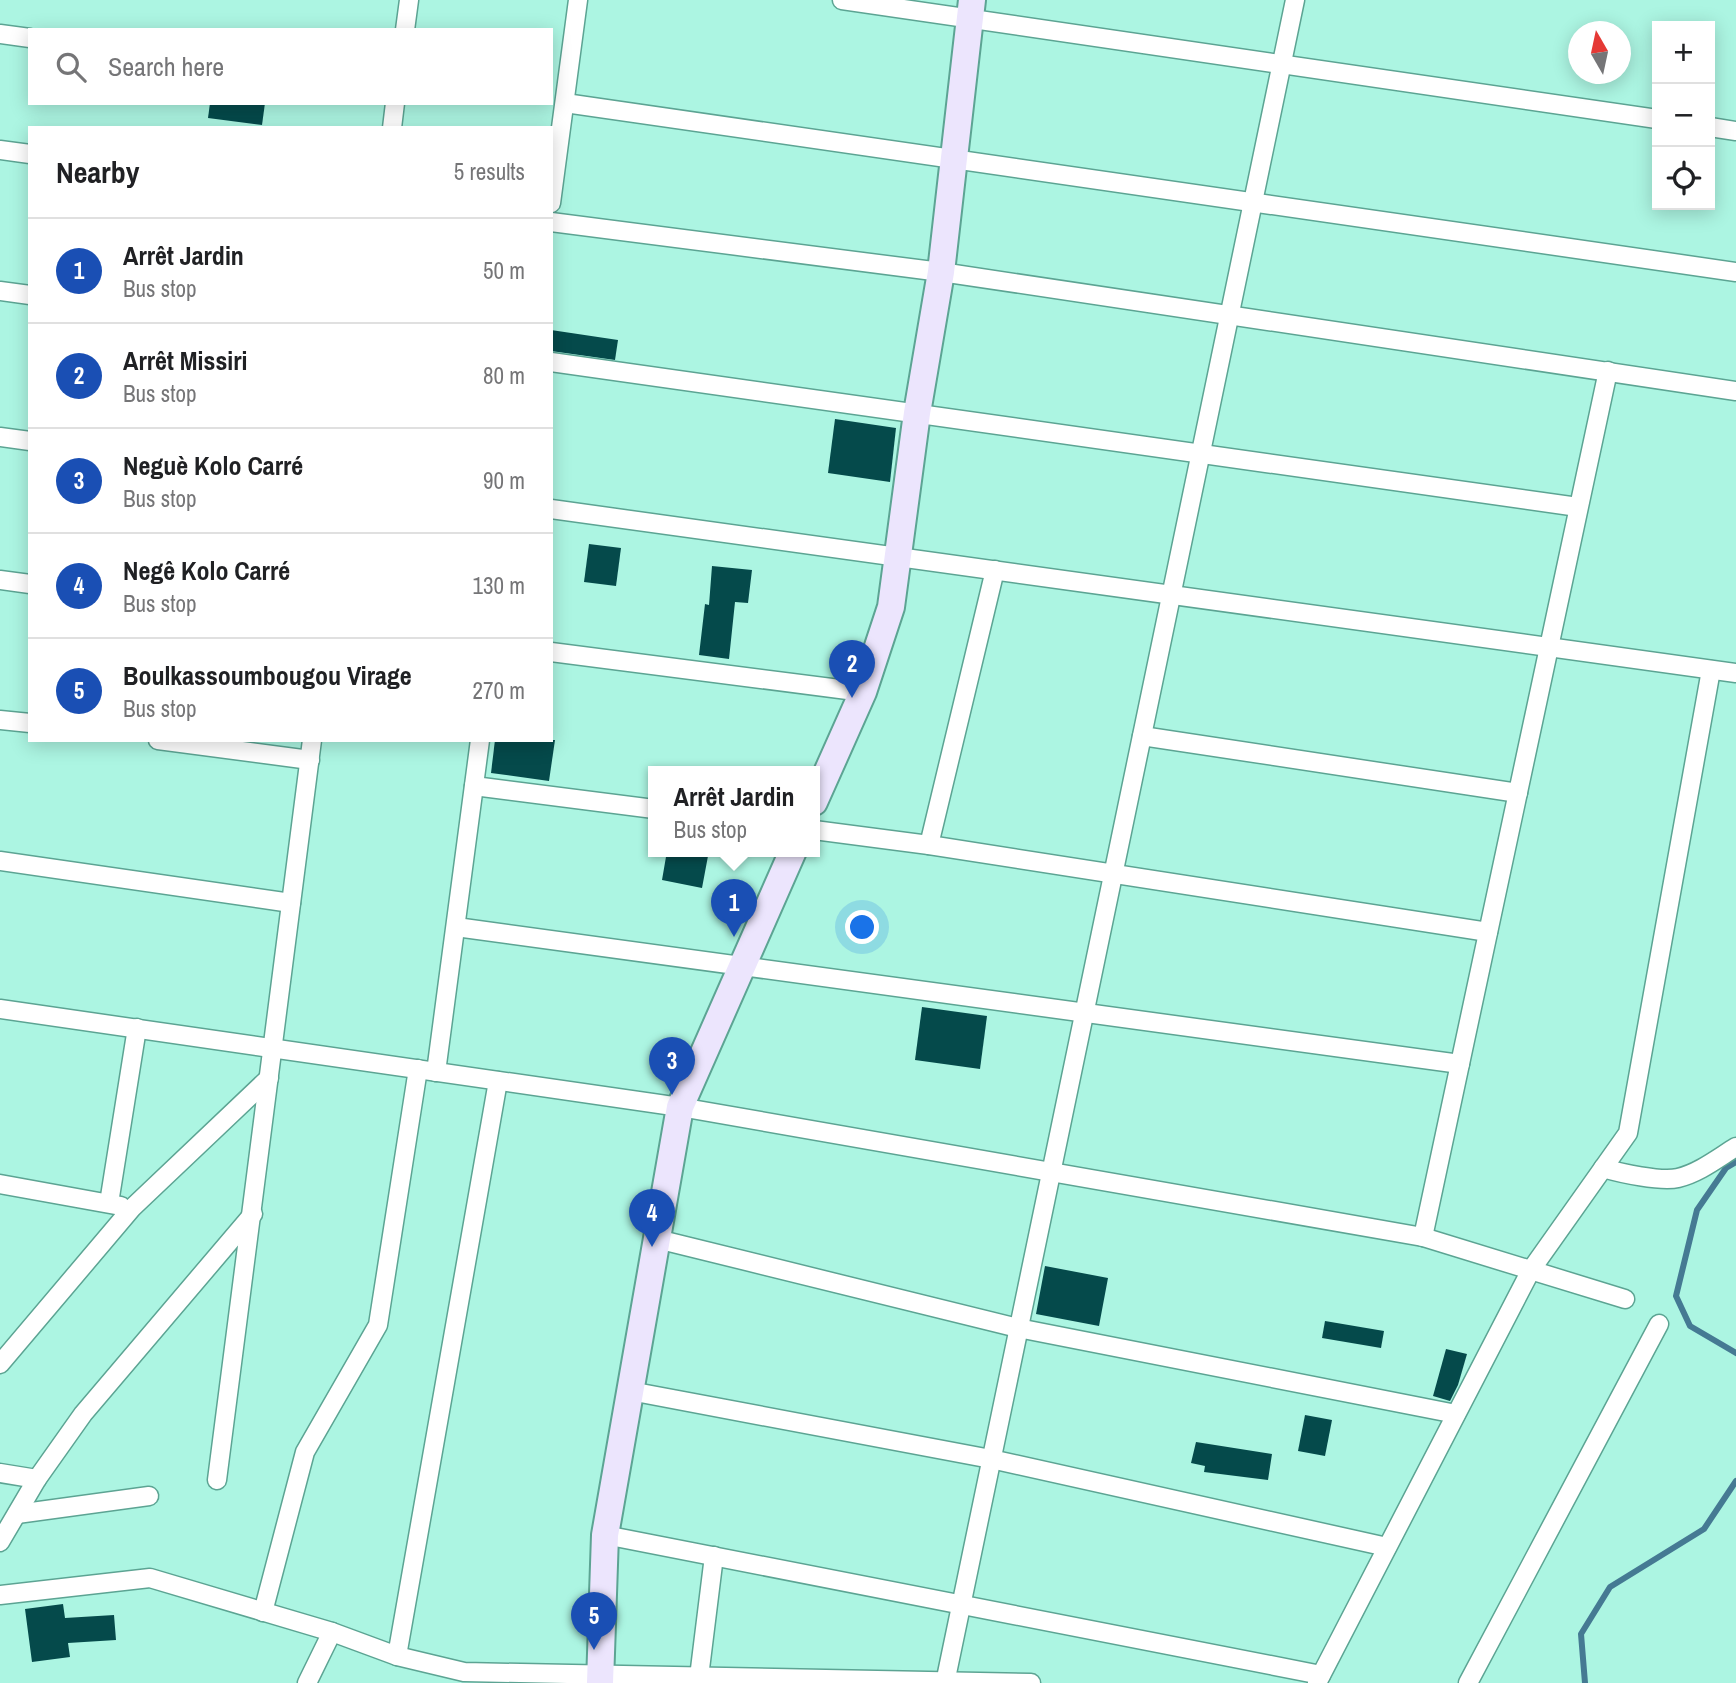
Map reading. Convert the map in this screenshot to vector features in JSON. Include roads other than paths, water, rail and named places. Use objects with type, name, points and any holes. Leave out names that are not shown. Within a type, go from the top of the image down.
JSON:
[{"type":"street","points":[[405,28],[409,0]]},
{"type":"street","points":[[553,189],[578,0]]},
{"type":"street","points":[[842,0],[970,9],[1282,64],[1652,118]]},
{"type":"street","points":[[946,1682],[1295,0]]},
{"type":"street","points":[[820,789],[863,692],[891,607],[917,413],[941,272],[970,9]]},
{"type":"street","points":[[0,34],[28,38]]},
{"type":"street","points":[[565,103],[1736,272]]},
{"type":"street","points":[[392,126],[395,105]]},
{"type":"street","points":[[1715,128],[1736,131]]},
{"type":"street","points":[[0,150],[28,153]]},
{"type":"street","points":[[553,222],[941,272],[1736,391]]},
{"type":"street","points":[[0,291],[28,295]]},
{"type":"street","points":[[553,362],[1578,508]]},
{"type":"street","points":[[1423,1237],[1608,371]]},
{"type":"street","points":[[0,437],[28,441]]},
{"type":"street","points":[[553,509],[1736,673]]},
{"type":"street","points":[[929,845],[995,570]]},
{"type":"street","points":[[0,580],[28,584]]},
{"type":"street","points":[[553,652],[863,692]]},
{"type":"street","points":[[605,1535],[1319,1679],[1531,1270],[1628,1133],[1711,670]]},
{"type":"street","points":[[0,720],[28,723]]},
{"type":"street","points":[[1142,736],[1518,793]]},
{"type":"street","points":[[173,742],[310,760]]},
{"type":"street","points":[[217,1480],[313,742]]},
{"type":"street","points":[[436,1072],[480,742]]},
{"type":"street","points":[[474,786],[648,808]]},
{"type":"street","points":[[820,831],[929,845],[1488,932]]},
{"type":"street","points":[[600,1679],[605,1535],[680,1107],[790,857]]},
{"type":"street","points":[[0,862],[291,903]]},
{"type":"street","points":[[456,927],[1460,1064]]},
{"type":"street","points":[[0,1009],[680,1107],[1423,1237],[1625,1299]]},
{"type":"street","points":[[109,1203],[136,1028]]},
{"type":"street","points":[[263,1612],[305,1452],[378,1325],[418,1069]]},
{"type":"street","points":[[4,1354],[132,1208],[269,1078]]},
{"type":"street","points":[[397,1656],[498,1081]]},
{"type":"street","points":[[1603,1168],[1622,1174],[1676,1179],[1697,1171],[1736,1147]]},
{"type":"street","points":[[0,1184],[132,1208]]},
{"type":"street","points":[[0,1542],[37,1479],[83,1414],[253,1214]]},
{"type":"street","points":[[657,1239],[1018,1328],[1456,1414]]},
{"type":"street","points":[[1468,1683],[1659,1324]]},
{"type":"street","points":[[630,1391],[991,1459],[1387,1547]]},
{"type":"street","points":[[0,1473],[37,1479]]},
{"type":"street","points":[[17,1514],[149,1496]]},
{"type":"street","points":[[699,1677],[715,1556]]},
{"type":"street","points":[[0,1595],[150,1578],[332,1632],[397,1656],[464,1672],[600,1679],[699,1677],[775,1681],[1031,1683]]},
{"type":"street","points":[[307,1683],[332,1632]]},
{"type":"waterway","points":[[1736,1162],[1726,1168],[1697,1210],[1676,1296],[1690,1326],[1736,1353]]},
{"type":"waterway","points":[[1585,1683],[1581,1634],[1610,1587],[1704,1529],[1736,1481]]},
{"type":"place","name":"Arrêt Missiri","points":[[852,698]]},
{"type":"place","name":"Arrêt Jardin","points":[[734,937]]},
{"type":"place","name":"Neguè Kolo Carré","points":[[672,1095]]},
{"type":"place","name":"Negê Kolo Carré","points":[[652,1247]]},
{"type":"place","name":"Boulkassoumbougou Virage","points":[[594,1650]]}]
